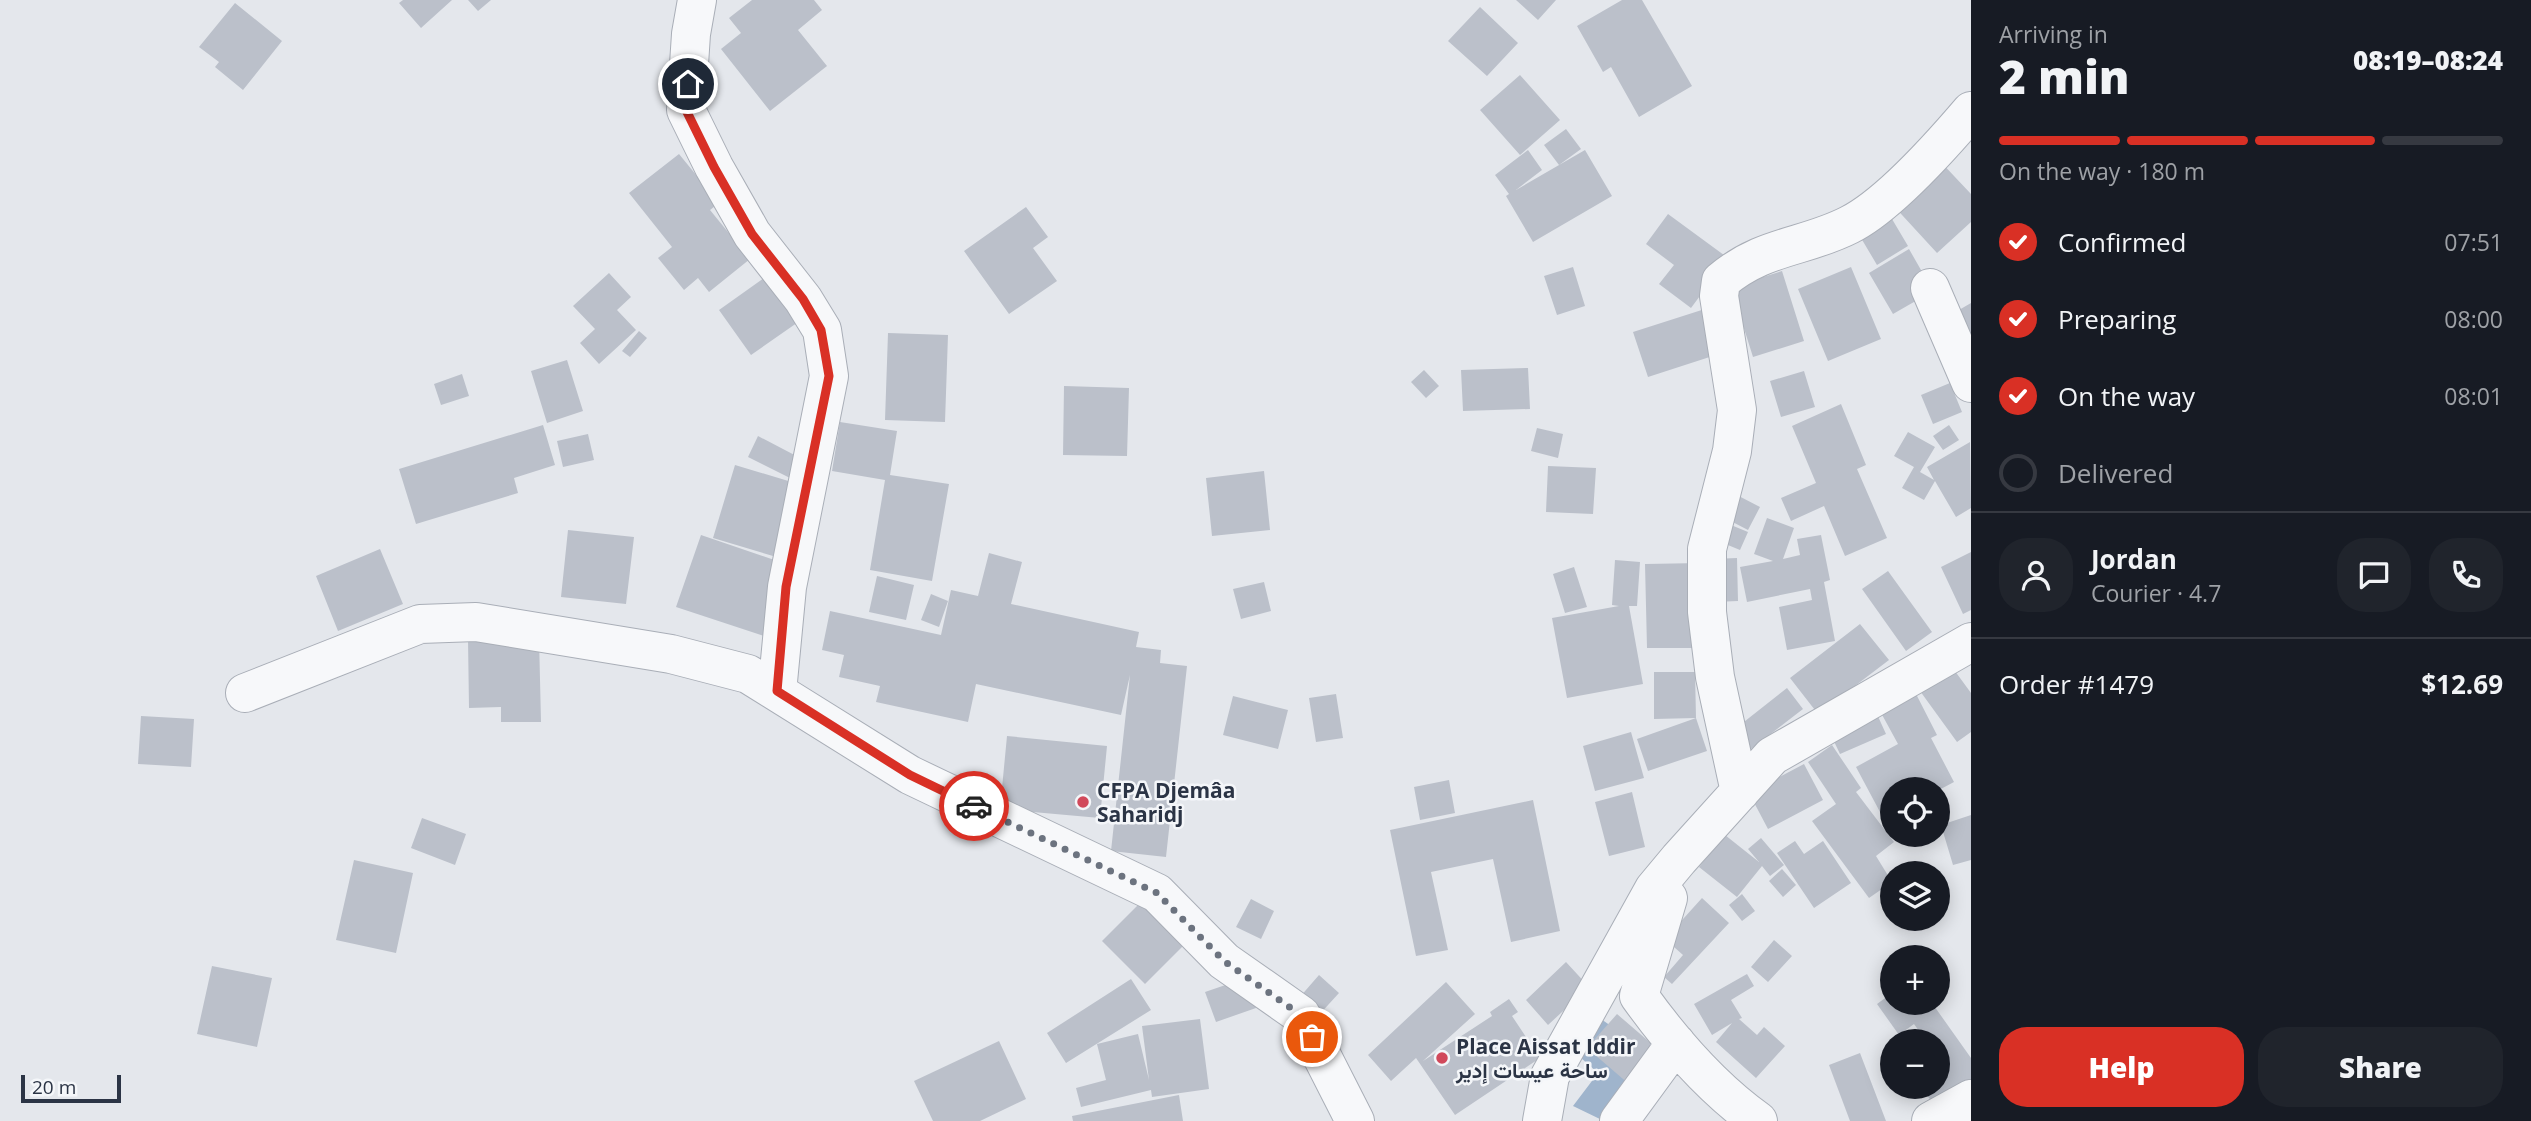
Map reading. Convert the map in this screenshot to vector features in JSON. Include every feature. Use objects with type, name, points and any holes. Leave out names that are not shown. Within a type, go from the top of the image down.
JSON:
[{"type":"street","points":[[697,0],[691,34],[686,110],[752,234],[803,299],[821,330],[829,376],[786,587],[777,691]]},
{"type":"street","points":[[1740,792],[1715,677],[1707,612],[1707,549],[1732,450],[1737,410],[1719,296],[1721,281],[1742,263],[1850,225],[1896,190],[1944,143],[1971,111]]},
{"type":"street","points":[[1930,288],[1971,383]]},
{"type":"street","points":[[245,693],[420,624],[475,622],[671,654],[748,674],[910,775],[1157,893],[1224,961],[1301,1015],[1355,1121]]},
{"type":"street","points":[[1542,1121],[1550,1076],[1654,889],[1772,755],[1971,642]]},
{"type":"street","points":[[1679,859],[1639,996],[1680,1047],[1731,1101],[1758,1121]]},
{"type":"street","points":[[1619,1121],[1680,1047]]},
{"type":"street","points":[[1931,1121],[1971,1099]]},
{"type":"water","points":[[1601,1019],[1651,1054],[1604,1121],[1573,1106],[1598,1073],[1580,1057]]},
{"type":"building","points":[[403,0],[452,0],[421,28],[399,3]]},
{"type":"building","points":[[468,0],[491,0],[478,11]]},
{"type":"building","points":[[752,0],[814,0],[822,10],[798,30],[827,66],[770,111],[721,49],[741,33],[729,18]]},
{"type":"building","points":[[1516,0],[1556,0],[1538,20]]},
{"type":"building","points":[[1622,0],[1642,0],[1692,86],[1639,117],[1611,67],[1603,72],[1577,26]]},
{"type":"building","points":[[235,3],[282,41],[243,90],[215,67],[219,62],[199,47]]},
{"type":"building","points":[[1480,7],[1518,43],[1487,76],[1448,41]]},
{"type":"building","points":[[1520,75],[1560,120],[1520,155],[1480,110]]},
{"type":"building","points":[[1566,129],[1581,149],[1559,165],[1544,145]]},
{"type":"building","points":[[1528,150],[1542,170],[1516,190],[1585,150],[1612,196],[1533,242],[1506,196],[1509,194],[1495,175]]},
{"type":"building","points":[[679,154],[719,203],[710,210],[750,259],[709,292],[698,278],[684,290],[658,258],[672,247],[629,193]]},
{"type":"building","points":[[1938,159],[1971,194],[1971,222],[1937,253],[1891,203]]},
{"type":"building","points":[[1026,207],[1048,237],[1033,248],[1057,281],[1009,314],[964,251]]},
{"type":"building","points":[[1668,214],[1728,258],[1691,308],[1659,284],[1674,265],[1646,244]]},
{"type":"building","points":[[1892,219],[1908,246],[1877,265],[1861,238]]},
{"type":"building","points":[[1909,249],[1933,291],[1893,314],[1869,273]]},
{"type":"building","points":[[1573,267],[1585,306],[1557,315],[1544,276]]},
{"type":"building","points":[[1851,267],[1881,339],[1828,361],[1798,289]]},
{"type":"building","points":[[1782,271],[1804,341],[1753,357],[1731,287]]},
{"type":"building","points":[[609,273],[631,297],[617,310],[636,330],[599,364],[580,343],[595,329],[573,306]]},
{"type":"building","points":[[771,273],[804,318],[751,355],[719,310]]},
{"type":"building","points":[[1971,303],[1971,347],[1952,314]]},
{"type":"building","points":[[1708,308],[1722,353],[1648,377],[1633,332]]},
{"type":"building","points":[[639,331],[647,338],[630,357],[622,351]]},
{"type":"building","points":[[888,333],[948,335],[945,422],[885,420]]},
{"type":"building","points":[[567,360],[583,411],[547,423],[531,371]]},
{"type":"building","points":[[1528,368],[1530,409],[1463,411],[1461,370]]},
{"type":"building","points":[[1424,370],[1439,386],[1426,398],[1411,382]]},
{"type":"building","points":[[1804,371],[1815,407],[1781,417],[1770,381]]},
{"type":"building","points":[[462,374],[469,396],[441,405],[434,384]]},
{"type":"building","points":[[1950,383],[1962,412],[1933,424],[1921,395]]},
{"type":"building","points":[[1064,386],[1129,388],[1127,456],[1063,455]]},
{"type":"building","points":[[1841,404],[1866,465],[1857,469],[1887,538],[1845,556],[1824,506],[1791,521],[1781,498],[1816,483],[1792,426]]},
{"type":"building","points":[[840,422],[897,431],[890,475],[949,484],[932,581],[870,570],[885,480],[832,471]]},
{"type":"building","points":[[543,425],[555,465],[514,478],[518,493],[416,524],[399,469]]},
{"type":"building","points":[[1949,425],[1959,440],[1943,450],[1933,436]]},
{"type":"building","points":[[1537,428],[1563,434],[1558,458],[1531,451]]},
{"type":"building","points":[[1908,432],[1935,447],[1920,472],[1934,480],[1927,467],[1970,442],[1971,508],[1956,517],[1935,481],[1924,500],[1902,488],[1914,467],[1894,456]]},
{"type":"building","points":[[588,434],[594,460],[563,467],[557,441]]},
{"type":"building","points":[[758,436],[804,460],[794,480],[748,457]]},
{"type":"building","points":[[735,465],[795,483],[773,556],[713,538]]},
{"type":"building","points":[[1548,466],[1596,468],[1593,514],[1546,512]]},
{"type":"building","points":[[1264,471],[1270,530],[1212,536],[1206,478]]},
{"type":"building","points":[[1733,493],[1760,507],[1748,530],[1721,516]]},
{"type":"building","points":[[1767,518],[1794,528],[1783,559],[1800,555],[1797,539],[1821,535],[1830,580],[1824,582],[1835,641],[1787,650],[1779,607],[1812,600],[1810,589],[1747,602],[1740,567],[1773,561],[1754,554]]},
{"type":"building","points":[[1731,525],[1748,532],[1740,550],[1723,543]]},
{"type":"building","points":[[568,530],[634,537],[626,604],[561,597]]},
{"type":"building","points":[[701,535],[789,565],[764,636],[676,607]]},
{"type":"building","points":[[380,549],[403,604],[338,631],[316,576]]},
{"type":"building","points":[[1971,552],[1971,610],[1963,614],[1941,567]]},
{"type":"building","points":[[989,553],[1022,562],[1011,604],[1139,632],[1136,647],[1161,650],[1160,663],[1187,666],[1166,857],[1111,851],[1130,675],[1121,715],[976,684],[968,722],[876,702],[880,686],[839,677],[844,655],[822,650],[830,611],[941,635],[951,590],[978,596]]},
{"type":"building","points":[[1737,558],[1738,601],[1714,602],[1712,559]]},
{"type":"building","points":[[1615,560],[1640,562],[1637,606],[1629,606],[1643,684],[1567,698],[1552,618],[1619,606],[1612,605]]},
{"type":"building","points":[[1701,563],[1703,648],[1647,648],[1645,564]]},
{"type":"building","points":[[1574,567],[1587,607],[1565,613],[1553,574]]},
{"type":"building","points":[[1888,571],[1932,632],[1906,651],[1862,589]]},
{"type":"building","points":[[877,576],[914,585],[906,620],[869,612]]},
{"type":"building","points":[[1264,582],[1271,611],[1241,619],[1233,589]]},
{"type":"building","points":[[931,594],[948,601],[939,627],[921,620]]},
{"type":"building","points":[[1860,624],[1889,660],[1818,714],[1790,678]]},
{"type":"building","points":[[539,637],[541,722],[501,722],[501,707],[469,708],[468,639]]},
{"type":"building","points":[[1952,667],[1971,693],[1971,732],[1957,742],[1920,691]]},
{"type":"building","points":[[1654,672],[1695,672],[1696,718],[1654,719]]},
{"type":"building","points":[[1787,688],[1803,709],[1751,749],[1735,729]]},
{"type":"building","points":[[1915,692],[1937,735],[1931,738],[1954,782],[1950,784],[1950,777],[1880,777],[1880,812],[1856,767],[1898,744],[1880,711]]},
{"type":"building","points":[[1336,694],[1343,738],[1316,742],[1309,698]]},
{"type":"building","points":[[1233,696],[1288,710],[1278,749],[1223,735]]},
{"type":"building","points":[[1876,712],[1886,734],[1840,754],[1830,733]]},
{"type":"building","points":[[141,716],[194,719],[191,767],[138,764]]},
{"type":"building","points":[[1696,718],[1707,751],[1648,771],[1637,739]]},
{"type":"building","points":[[1631,732],[1644,778],[1595,791],[1583,746]]},
{"type":"building","points":[[1007,736],[1107,746],[1100,818],[1000,809]]},
{"type":"building","points":[[1832,745],[1861,788],[1856,792],[1880,824],[1880,847],[1888,847],[1876,856],[1880,862],[1880,890],[1869,898],[1812,821],[1836,804],[1808,762]]},
{"type":"building","points":[[1804,764],[1823,800],[1768,829],[1749,793]]},
{"type":"building","points":[[1449,780],[1455,813],[1420,820],[1414,787]]},
{"type":"building","points":[[1632,792],[1645,847],[1609,856],[1595,802]]},
{"type":"building","points":[[1533,800],[1560,931],[1511,942],[1493,859],[1431,872],[1448,950],[1416,956],[1390,830]]},
{"type":"building","points":[[1971,815],[1971,860],[1953,865],[1948,847],[1950,847],[1950,822]]},
{"type":"building","points":[[422,818],[466,834],[455,865],[411,848]]},
{"type":"building","points":[[1725,835],[1759,862],[1748,849],[1761,838],[1784,865],[1770,876],[1762,866],[1737,897],[1699,867]]},
{"type":"building","points":[[1795,841],[1804,854],[1823,841],[1851,883],[1814,908],[1777,853]]},
{"type":"building","points":[[354,860],[413,873],[396,953],[336,940]]},
{"type":"building","points":[[1782,869],[1796,885],[1783,897],[1769,881]]},
{"type":"building","points":[[1742,894],[1755,911],[1742,921],[1729,905]]},
{"type":"building","points":[[1145,898],[1188,941],[1145,984],[1102,941]]},
{"type":"building","points":[[1702,898],[1729,923],[1672,984],[1664,977],[1683,955],[1665,939]]},
{"type":"building","points":[[1251,899],[1274,911],[1261,939],[1236,927]]},
{"type":"building","points":[[1774,940],[1792,956],[1768,982],[1751,967]]},
{"type":"building","points":[[1566,962],[1589,987],[1548,1025],[1526,1000]]},
{"type":"building","points":[[212,966],[272,978],[257,1047],[197,1034]]},
{"type":"building","points":[[1747,974],[1754,986],[1731,1000],[1742,1018],[1739,1019],[1757,1035],[1764,1027],[1785,1046],[1756,1078],[1716,1042],[1732,1023],[1712,1035],[1694,1004]]},
{"type":"building","points":[[1319,975],[1339,993],[1318,1016],[1299,998]]},
{"type":"building","points":[[1246,978],[1256,1008],[1216,1022],[1205,992]]},
{"type":"building","points":[[1131,979],[1151,1010],[1066,1063],[1047,1033]]},
{"type":"building","points":[[1446,982],[1475,1014],[1423,1061],[1492,1016],[1490,1012],[1509,999],[1518,1012],[1512,1016],[1540,1058],[1455,1115],[1416,1058],[1391,1081],[1368,1055]]},
{"type":"building","points":[[1617,1014],[1660,1051],[1630,1085],[1587,1048]]},
{"type":"building","points":[[1885,1015],[1941,1015],[1971,1058],[1971,1085],[1937,1109],[1930,1099],[1950,1099],[1950,1029],[1918,1029],[1914,1024],[1907,1029],[1895,1029]]},
{"type":"building","points":[[1200,1019],[1209,1089],[1152,1097],[1151,1090],[1081,1107],[1076,1088],[1106,1080],[1097,1044],[1138,1034],[1149,1080],[1142,1026]]},
{"type":"building","points":[[999,1041],[1026,1099],[980,1121],[933,1121],[914,1081]]},
{"type":"building","points":[[1860,1053],[1886,1121],[1850,1121],[1829,1065]]},
{"type":"building","points":[[1179,1095],[1183,1121],[1073,1121],[1072,1116]]},
{"type":"way so far","points":[[974,806],[1157,893],[1224,961],[1301,1015],[1312,1037]]},
{"type":"place","name":"CFPA Djemâa Saharidj","points":[[1083,802]]},
{"type":"place","name":"Place Aissat Iddir ساحة عيسات إدير","points":[[1442,1058]]},
{"type":"route","points":[[688,84],[686,110],[752,234],[803,299],[821,330],[829,376],[786,587],[777,691],[910,775],[974,806]]}]
